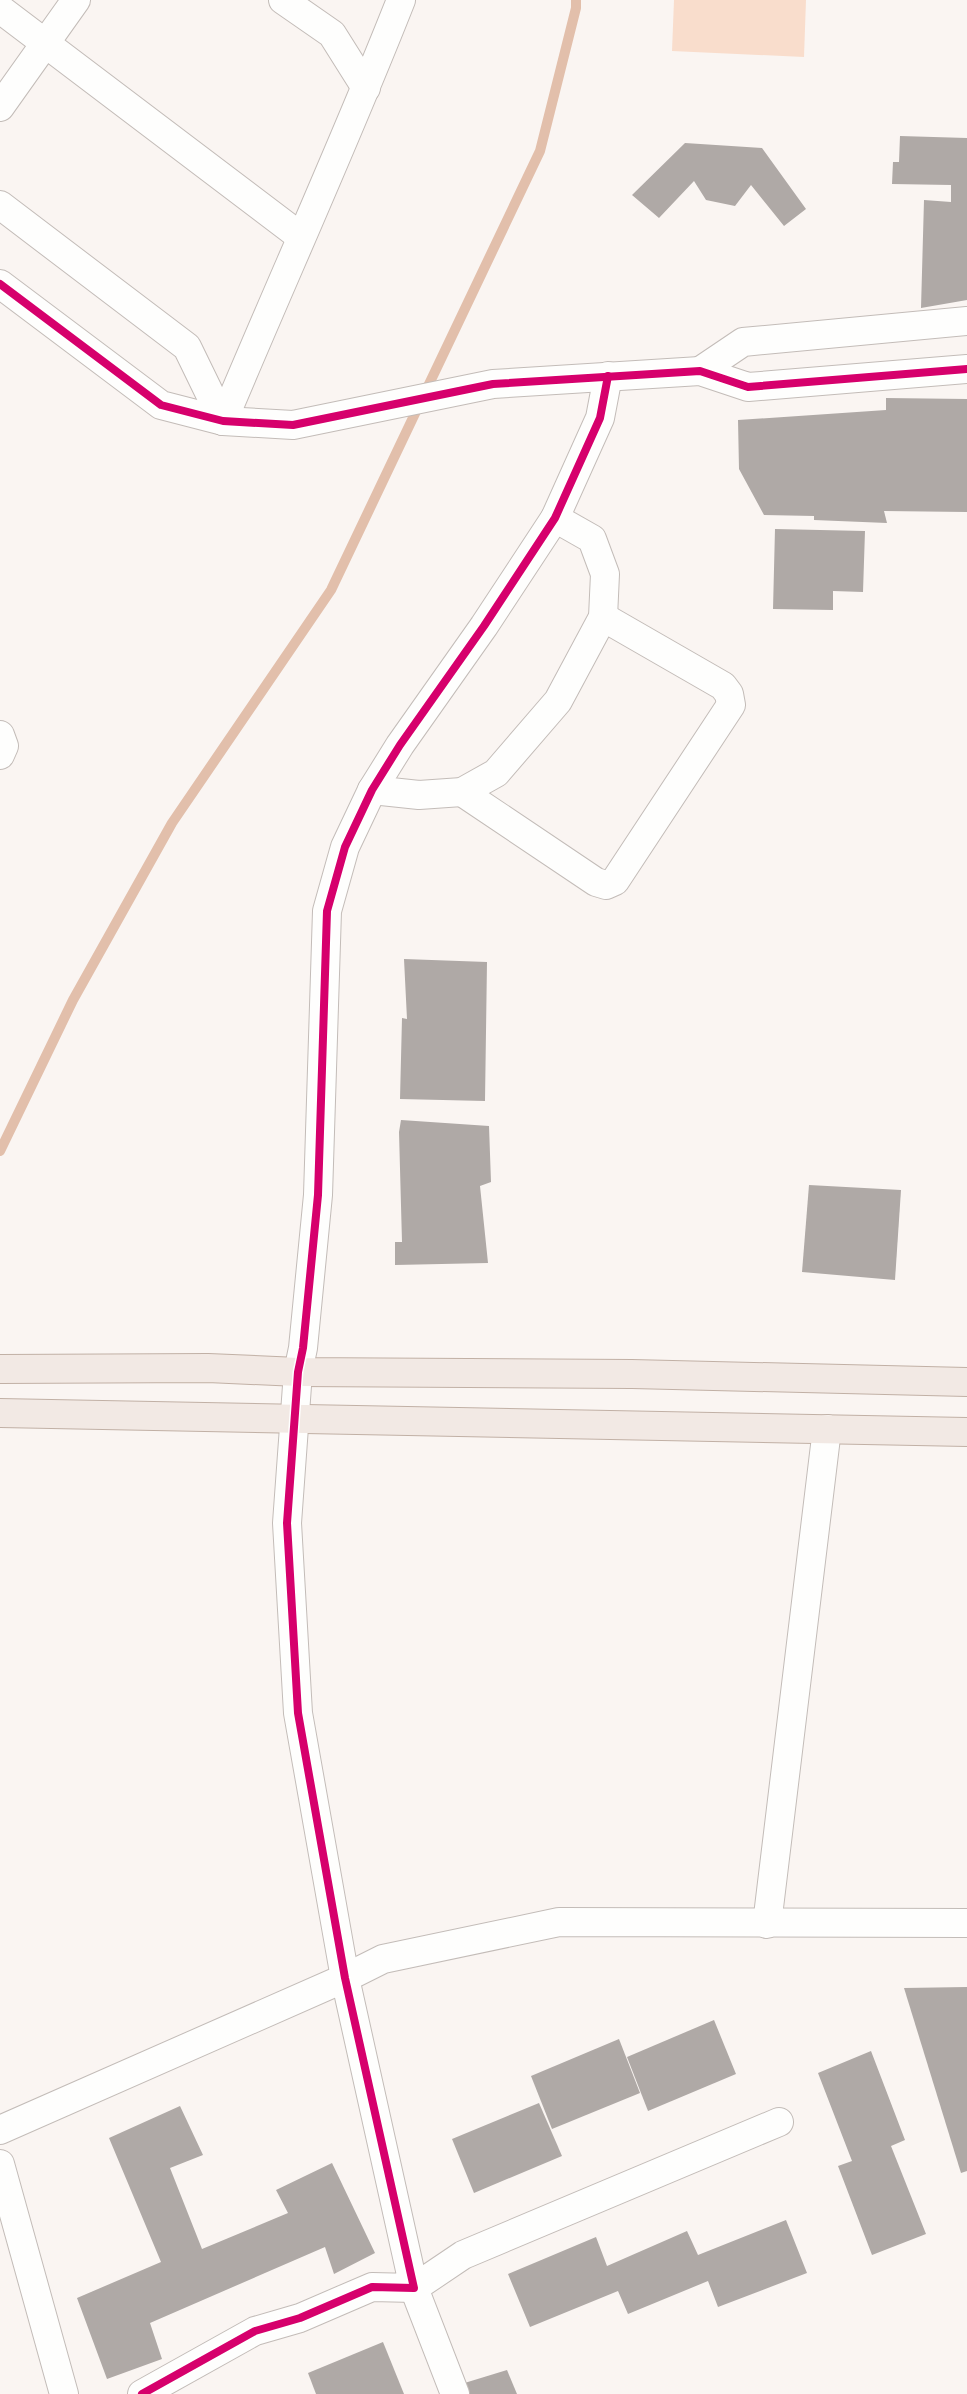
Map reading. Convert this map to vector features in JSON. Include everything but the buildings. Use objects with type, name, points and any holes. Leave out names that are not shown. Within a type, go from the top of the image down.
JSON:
[{"type":"main road","points":[[0,1369],[208,1368],[298,1372],[632,1374],[967,1382]]},
{"type":"main road","points":[[5,1413],[967,1432]]},
{"type":"street","points":[[0,107],[76,0]]},
{"type":"street","points":[[283,0],[332,34],[366,88]]},
{"type":"street","points":[[223,421],[301,237],[322,195],[401,0]]},
{"type":"street","points":[[0,9],[301,237]]},
{"type":"street","points":[[0,205],[187,347],[223,421]]},
{"type":"street","points":[[0,284],[161,404],[223,421],[293,425],[493,384],[700,371],[748,387],[967,369]]},
{"type":"street","points":[[700,371],[743,342],[967,321]]},
{"type":"street","points":[[455,2394],[414,2288],[345,1978],[298,1713],[287,1523],[298,1372],[303,1348],[318,1195],[327,911],[345,847],[372,790],[555,518],[600,418],[608,376]]},
{"type":"street","points":[[372,790],[419,795],[462,792],[496,774],[558,701],[603,617],[606,574],[592,539],[555,518]]},
{"type":"street","points":[[462,792],[596,882],[606,885],[615,880],[731,705],[729,694],[723,686],[603,617]]},
{"type":"street","points":[[0,735],[4,746],[0,755]]},
{"type":"street","points":[[767,1924],[827,1429]]},
{"type":"street","points":[[0,2130],[345,1978],[383,1959],[559,1922],[967,1923]]},
{"type":"street","points":[[142,2394],[255,2331],[300,2318],[372,2287],[414,2288],[462,2255],[779,2122]]},
{"type":"street","points":[[0,2164],[64,2394]]},
{"type":"shaded area","points":[[674,0],[806,0],[804,57],[672,51]]},
{"type":"waterway","points":[[0,1151],[73,1000],[172,823],[331,590],[540,151],[576,8],[576,0]]},
{"type":"cycle path","points":[[0,284],[161,405],[223,421],[293,425],[493,384],[700,371],[748,387],[967,369]]},
{"type":"cycle path","points":[[142,2394],[255,2331],[300,2318],[372,2287],[414,2288],[345,1978],[298,1713],[287,1523],[298,1372],[303,1348],[318,1195],[327,911],[345,847],[372,790],[400,745],[484,626],[555,518],[600,418],[608,376]]}]
